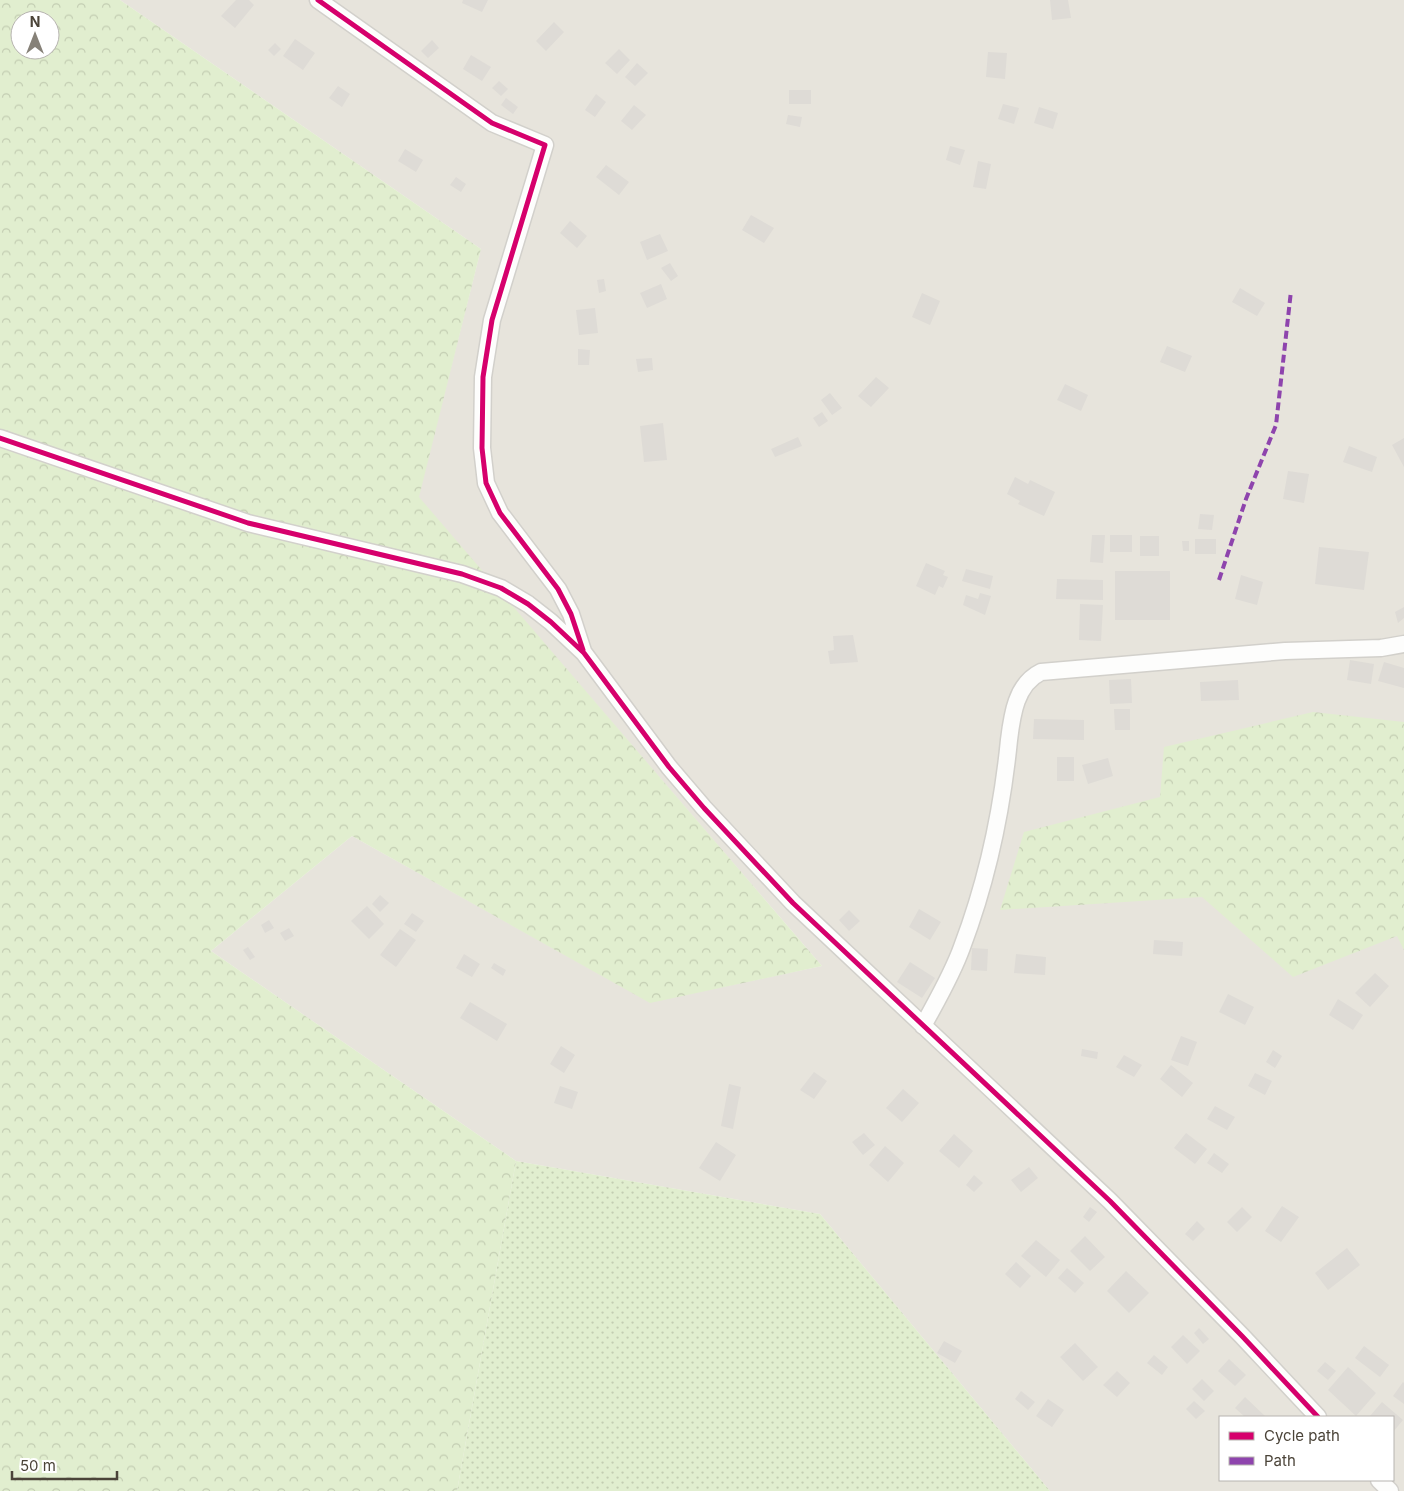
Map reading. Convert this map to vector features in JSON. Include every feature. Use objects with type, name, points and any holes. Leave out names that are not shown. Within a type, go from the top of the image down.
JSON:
[{"type":"street","points":[[318,0],[492,123],[545,145],[492,320],[483,377],[482,448],[486,483],[500,513],[558,589],[572,614],[584,653]]},
{"type":"street","points":[[0,438],[248,523],[462,574],[501,588],[528,604],[551,622],[584,653],[669,767],[704,808],[793,903],[1110,1200],[1317,1416]]},
{"type":"street","points":[[923,1026],[962,949],[982,885],[998,819],[1012,719],[1022,689],[1029,678],[1041,672],[1285,651],[1381,648],[1404,644]]},
{"type":"street","points":[[1380,1481],[1390,1491]]},
{"type":"shaded area","points":[[120,0],[1404,0],[1404,1491],[1050,1491],[820,1214],[516,1161],[211,951],[352,836],[650,1002],[822,966],[418,497],[481,249]]},
{"type":"green space","points":[[0,0],[120,0],[481,249],[419,497],[822,966],[650,1003],[352,836],[211,951],[516,1161],[457,1491],[0,1491]]},
{"type":"green space","points":[[1313,712],[1404,722],[1404,950],[1397,936],[1293,977],[1202,897],[1000,910],[1024,832],[1160,797],[1164,747]]},
{"type":"green space","points":[[516,1161],[820,1214],[1050,1491],[457,1491]]},
{"type":"building","points":[[236,0],[249,0],[254,5],[235,28],[221,16]]},
{"type":"building","points":[[463,0],[488,0],[482,12],[462,3]]},
{"type":"building","points":[[1050,0],[1068,0],[1071,18],[1052,20]]},
{"type":"building","points":[[554,22],[564,32],[546,51],[536,41]]},
{"type":"building","points":[[295,39],[315,53],[303,70],[283,56]]},
{"type":"building","points":[[432,40],[439,48],[428,58],[421,51]]},
{"type":"building","points":[[275,43],[281,49],[274,56],[268,50]]},
{"type":"building","points":[[619,49],[630,60],[617,74],[605,63]]},
{"type":"building","points":[[988,52],[1007,53],[1005,79],[986,77]]},
{"type":"building","points":[[471,55],[491,67],[482,81],[463,69]]},
{"type":"building","points":[[637,63],[648,73],[635,86],[625,77]]},
{"type":"building","points":[[499,81],[508,89],[501,96],[492,88]]},
{"type":"building","points":[[338,86],[350,94],[342,107],[329,98]]},
{"type":"building","points":[[789,90],[811,90],[811,104],[789,104]]},
{"type":"building","points":[[596,94],[606,102],[595,117],[585,110]]},
{"type":"building","points":[[506,98],[518,107],[513,114],[501,105]]},
{"type":"building","points":[[1003,104],[1019,108],[1014,124],[998,119]]},
{"type":"building","points":[[634,105],[646,115],[632,130],[621,121]]},
{"type":"building","points":[[1039,107],[1058,113],[1053,129],[1034,123]]},
{"type":"building","points":[[788,115],[802,117],[800,127],[786,124]]},
{"type":"building","points":[[950,146],[965,150],[960,165],[946,160]]},
{"type":"building","points":[[405,149],[423,160],[416,172],[398,161]]},
{"type":"building","points":[[978,161],[991,164],[986,189],[973,187]]},
{"type":"building","points":[[606,165],[629,182],[619,195],[596,177]]},
{"type":"building","points":[[456,177],[466,184],[461,192],[450,185]]},
{"type":"building","points":[[751,215],[774,228],[764,243],[742,230]]},
{"type":"building","points":[[570,221],[587,236],[577,248],[560,233]]},
{"type":"building","points":[[660,234],[668,251],[647,260],[640,242]]},
{"type":"building","points":[[670,263],[678,276],[671,281],[661,268]]},
{"type":"building","points":[[604,279],[606,291],[599,293],[597,280]]},
{"type":"building","points":[[661,284],[667,299],[647,308],[640,293]]},
{"type":"building","points":[[1240,288],[1265,303],[1257,316],[1232,302]]},
{"type":"building","points":[[922,293],[940,301],[930,325],[912,317]]},
{"type":"building","points":[[595,308],[598,333],[579,335],[576,310]]},
{"type":"building","points":[[1167,346],[1192,356],[1185,372],[1160,362]]},
{"type":"building","points":[[578,349],[590,350],[589,365],[578,365]]},
{"type":"building","points":[[652,358],[653,370],[638,372],[636,359]]},
{"type":"building","points":[[876,377],[889,388],[871,407],[858,396]]},
{"type":"building","points":[[1065,384],[1088,395],[1081,411],[1057,400]]},
{"type":"building","points":[[830,393],[842,408],[832,415],[821,400]]},
{"type":"building","points":[[822,412],[828,421],[819,427],[813,418]]},
{"type":"building","points":[[663,423],[667,460],[644,462],[640,426]]},
{"type":"building","points":[[798,437],[802,446],[775,457],[771,449]]},
{"type":"building","points":[[1404,438],[1404,467],[1392,445]]},
{"type":"building","points":[[1349,446],[1377,457],[1372,472],[1343,462]]},
{"type":"building","points":[[1288,471],[1309,474],[1304,503],[1283,499]]},
{"type":"building","points":[[1015,477],[1028,484],[1030,480],[1055,492],[1044,516],[1018,504],[1020,501],[1007,494]]},
{"type":"building","points":[[1200,514],[1214,515],[1212,530],[1198,529]]},
{"type":"building","points":[[1092,535],[1105,535],[1103,563],[1090,562]]},
{"type":"building","points":[[1110,535],[1132,535],[1132,552],[1110,552]]},
{"type":"building","points":[[1140,536],[1159,536],[1159,556],[1140,556]]},
{"type":"building","points":[[1195,539],[1216,539],[1216,554],[1195,554]]},
{"type":"building","points":[[1182,541],[1189,541],[1189,551],[1183,551]]},
{"type":"building","points":[[1319,547],[1369,552],[1364,590],[1315,584]]},
{"type":"building","points":[[926,563],[945,571],[943,575],[948,577],[943,588],[939,586],[935,595],[916,586]]},
{"type":"building","points":[[966,569],[993,576],[990,589],[962,581]]},
{"type":"building","points":[[1115,571],[1170,571],[1170,620],[1115,620]]},
{"type":"building","points":[[1241,575],[1263,582],[1257,605],[1235,599]]},
{"type":"building","points":[[1057,579],[1103,580],[1103,600],[1056,599]]},
{"type":"building","points":[[980,593],[991,596],[985,615],[963,605],[966,595],[978,599]]},
{"type":"building","points":[[1080,604],[1103,605],[1101,641],[1079,640]]},
{"type":"building","points":[[1404,607],[1404,618],[1398,623],[1395,612]]},
{"type":"building","points":[[853,635],[858,662],[830,664],[828,651],[834,650],[833,636]]},
{"type":"building","points":[[1350,660],[1374,664],[1371,684],[1347,680]]},
{"type":"building","points":[[1384,662],[1404,668],[1404,688],[1378,681]]},
{"type":"building","points":[[1131,679],[1132,703],[1110,704],[1109,680]]},
{"type":"building","points":[[1238,680],[1239,700],[1201,701],[1200,682]]},
{"type":"building","points":[[1114,709],[1130,709],[1130,730],[1115,730]]},
{"type":"building","points":[[1034,719],[1084,720],[1084,740],[1033,739]]},
{"type":"building","points":[[1057,757],[1074,757],[1074,781],[1057,781]]},
{"type":"building","points":[[1108,758],[1113,776],[1088,784],[1082,765]]},
{"type":"building","points":[[380,895],[389,903],[380,912],[372,904]]},
{"type":"building","points":[[367,906],[384,924],[369,939],[351,921]]},
{"type":"building","points":[[919,909],[941,922],[930,940],[909,927]]},
{"type":"building","points":[[849,910],[860,921],[849,931],[839,920]]},
{"type":"building","points":[[412,913],[424,921],[416,932],[404,924]]},
{"type":"building","points":[[269,920],[274,928],[265,933],[261,925]]},
{"type":"building","points":[[289,928],[294,936],[285,941],[280,933]]},
{"type":"building","points":[[400,929],[416,940],[396,967],[380,955]]},
{"type":"building","points":[[1154,940],[1183,942],[1182,956],[1153,954]]},
{"type":"building","points":[[248,947],[255,957],[250,960],[243,950]]},
{"type":"building","points":[[972,948],[988,949],[987,971],[971,970]]},
{"type":"building","points":[[464,954],[480,964],[472,977],[456,968]]},
{"type":"building","points":[[1016,954],[1046,957],[1045,975],[1014,973]]},
{"type":"building","points":[[910,962],[935,978],[922,998],[897,982]]},
{"type":"building","points":[[494,963],[506,970],[503,976],[491,968]]},
{"type":"building","points":[[1375,973],[1389,986],[1370,1007],[1355,993]]},
{"type":"building","points":[[1228,994],[1254,1007],[1245,1025],[1219,1012]]},
{"type":"building","points":[[1338,999],[1363,1015],[1353,1030],[1329,1015]]},
{"type":"building","points":[[470,1002],[507,1024],[497,1041],[460,1018]]},
{"type":"building","points":[[1181,1036],[1197,1042],[1188,1066],[1171,1060]]},
{"type":"building","points":[[561,1046],[575,1055],[564,1073],[550,1064]]},
{"type":"building","points":[[1082,1049],[1098,1052],[1097,1059],[1081,1056]]},
{"type":"building","points":[[1273,1050],[1282,1056],[1275,1068],[1266,1062]]},
{"type":"building","points":[[1124,1055],[1142,1065],[1134,1077],[1116,1067]]},
{"type":"building","points":[[1171,1065],[1193,1083],[1182,1097],[1160,1079]]},
{"type":"building","points":[[814,1072],[827,1081],[814,1099],[800,1090]]},
{"type":"building","points":[[1255,1073],[1272,1081],[1265,1095],[1248,1086]]},
{"type":"building","points":[[729,1084],[741,1087],[733,1129],[721,1126]]},
{"type":"building","points":[[560,1086],[578,1092],[572,1109],[554,1103]]},
{"type":"building","points":[[903,1089],[919,1103],[902,1122],[886,1108]]},
{"type":"building","points":[[1215,1106],[1235,1117],[1227,1130],[1207,1119]]},
{"type":"building","points":[[864,1133],[875,1145],[863,1155],[852,1142]]},
{"type":"building","points":[[1186,1133],[1207,1149],[1195,1164],[1174,1148]]},
{"type":"building","points":[[954,1134],[973,1151],[959,1168],[939,1151]]},
{"type":"building","points":[[716,1142],[736,1155],[720,1181],[699,1168]]},
{"type":"building","points":[[885,1146],[904,1163],[888,1182],[869,1165]]},
{"type":"building","points":[[1214,1153],[1229,1164],[1222,1173],[1207,1163]]},
{"type":"building","points":[[1029,1167],[1038,1178],[1021,1192],[1011,1180]]},
{"type":"building","points":[[974,1175],[983,1183],[974,1192],[966,1185]]},
{"type":"building","points":[[1282,1206],[1299,1217],[1281,1242],[1265,1231]]},
{"type":"building","points":[[1090,1207],[1097,1212],[1089,1222],[1083,1217]]},
{"type":"building","points":[[1242,1207],[1252,1217],[1237,1232],[1227,1222]]},
{"type":"building","points":[[1197,1221],[1205,1229],[1193,1241],[1185,1234]]},
{"type":"building","points":[[1085,1236],[1105,1257],[1090,1271],[1070,1251]]},
{"type":"building","points":[[1036,1240],[1060,1260],[1046,1277],[1021,1256]]},
{"type":"building","points":[[1347,1248],[1360,1265],[1328,1290],[1315,1273]]},
{"type":"building","points":[[1016,1262],[1031,1276],[1020,1288],[1005,1274]]},
{"type":"building","points":[[1067,1268],[1084,1283],[1075,1293],[1058,1278]]},
{"type":"building","points":[[1126,1271],[1149,1293],[1129,1313],[1107,1291]]},
{"type":"building","points":[[1199,1328],[1209,1339],[1203,1344],[1194,1333]]},
{"type":"building","points":[[1183,1335],[1200,1351],[1187,1364],[1171,1347]]},
{"type":"building","points":[[944,1341],[962,1351],[955,1363],[937,1353]]},
{"type":"building","points":[[1075,1343],[1098,1367],[1083,1381],[1060,1357]]},
{"type":"building","points":[[1364,1346],[1389,1365],[1380,1377],[1355,1358]]},
{"type":"building","points":[[1154,1355],[1168,1367],[1162,1375],[1147,1363]]},
{"type":"building","points":[[1229,1359],[1246,1375],[1235,1386],[1218,1371]]},
{"type":"building","points":[[1325,1362],[1336,1371],[1328,1380],[1317,1371]]},
{"type":"building","points":[[1348,1367],[1376,1393],[1356,1416],[1328,1390]]},
{"type":"building","points":[[1117,1371],[1130,1383],[1117,1397],[1103,1385]]},
{"type":"building","points":[[1202,1379],[1214,1391],[1204,1401],[1192,1389]]},
{"type":"building","points":[[1404,1383],[1404,1404],[1393,1396]]},
{"type":"building","points":[[1021,1391],[1035,1402],[1028,1410],[1015,1399]]},
{"type":"building","points":[[1245,1397],[1265,1416],[1244,1416],[1235,1408]]},
{"type":"building","points":[[1048,1399],[1064,1410],[1052,1427],[1036,1416]]},
{"type":"building","points":[[1194,1401],[1205,1411],[1196,1419],[1186,1409]]},
{"type":"building","points":[[1382,1402],[1403,1420],[1394,1431],[1394,1416],[1370,1416]]},
{"type":"marked path","points":[[1219,580],[1246,499],[1276,425],[1291,291]]},
{"type":"cycle path","points":[[318,0],[492,123],[545,145],[492,320],[483,377],[482,448],[486,483],[500,513],[558,589],[571,614],[583,650]]},
{"type":"cycle path","points":[[0,438],[248,523],[462,574],[501,588],[528,604],[551,622],[584,653],[669,767],[704,808],[793,903],[1110,1201],[1317,1416]]}]
